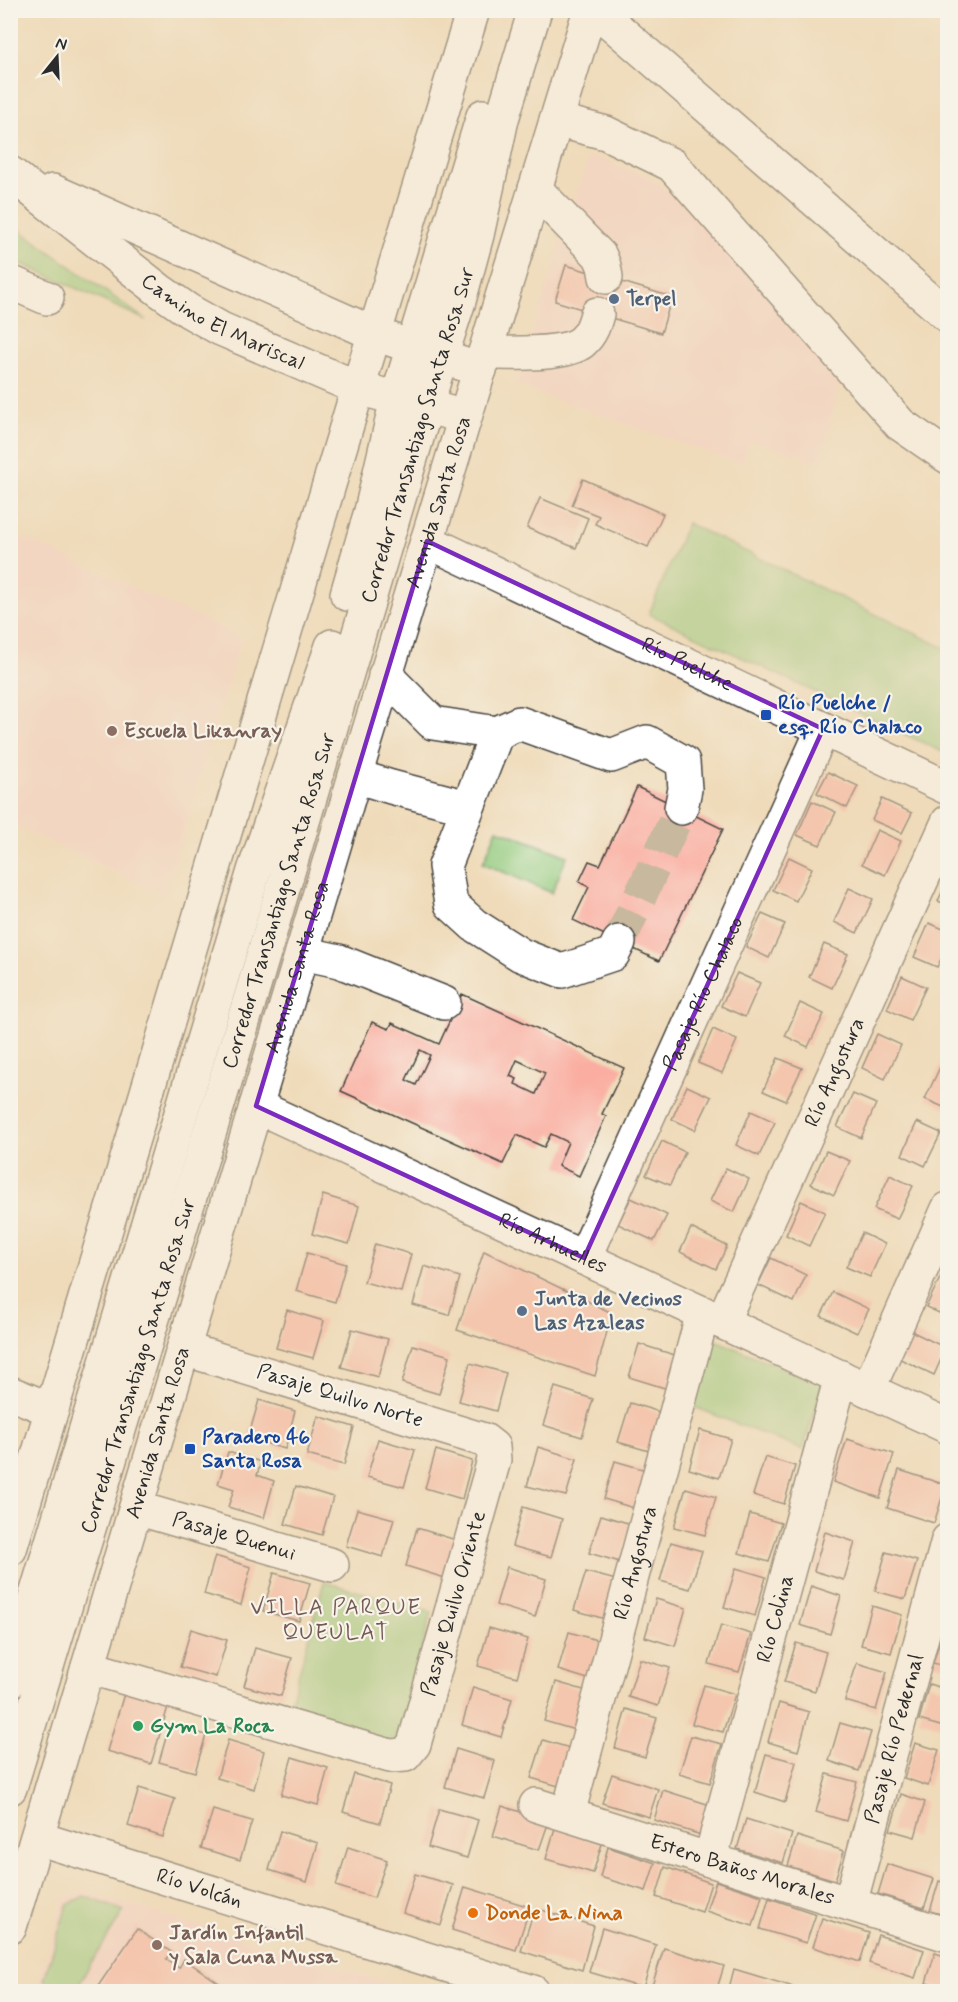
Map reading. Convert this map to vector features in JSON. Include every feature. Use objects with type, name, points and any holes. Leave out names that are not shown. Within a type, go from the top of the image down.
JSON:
[{"type":"street","points":[[10,1549],[473,10]]},
{"type":"street","name":"Corredor Transantiago Santa Rosa Sur","points":[[10,1788],[255,983],[427,352],[515,10]]},
{"type":"street","name":"Corredor Transantiago Santa Rosa Sur","points":[[427,352],[465,279],[502,119],[535,10]]},
{"type":"street","name":"Avenida Santa Rosa","points":[[10,1927],[355,776],[590,10]]},
{"type":"street","points":[[596,10],[948,316]]},
{"type":"street","points":[[556,120],[606,133],[672,165],[900,424],[948,457]]},
{"type":"street","name":"Camino El Mariscal","points":[[10,173],[375,334],[427,352],[482,362]]},
{"type":"street","name":"Camino El Mariscal","points":[[10,173],[159,290],[189,311],[221,329],[358,388],[465,417]]},
{"type":"street","points":[[535,189],[600,256],[606,276]]},
{"type":"street","points":[[10,282],[47,298]]},
{"type":"street","points":[[482,362],[571,349],[588,336],[597,314]]},
{"type":"street","name":"Corredor Transantiago Santa Rosa Sur","points":[[10,1681],[254,871],[330,654],[370,511],[412,402]]},
{"type":"street","name":"Río Puelche","points":[[427,541],[948,788]]},
{"type":"street","points":[[386,675],[433,723],[497,733],[519,723],[611,756],[647,742],[683,762],[685,789],[681,808]]},
{"type":"street","name":"Pasaje Río Chalaco","points":[[584,1258],[823,729]]},
{"type":"street","points":[[497,733],[445,866],[451,904],[474,925],[521,955],[562,971],[613,954],[619,942]]},
{"type":"street","points":[[355,776],[391,788],[467,807]]},
{"type":"street","name":"Río Angostura","points":[[568,1815],[712,1317],[948,822]]},
{"type":"street","points":[[302,953],[339,962],[444,1003]]},
{"type":"street","name":"Río Arhuelles","points":[[256,1106],[948,1427]]},
{"type":"street","name":"Río Colina","points":[[711,1860],[854,1384],[948,1209]]},
{"type":"street","name":"Pasaje Quilvo Norte","points":[[184,1349],[484,1440],[493,1448]]},
{"type":"street","points":[[10,1393],[52,1410]]},
{"type":"street","name":"Pasaje Quilvo Oriente","points":[[88,1667],[390,1756],[405,1755],[414,1744],[494,1460],[493,1448]]},
{"type":"street","name":"Pasaje Quenui","points":[[136,1508],[332,1565]]},
{"type":"street","name":"Pasaje Río Pedernal","points":[[850,1904],[948,1540]]},
{"type":"street","name":"Estero Baños Morales","points":[[536,1805],[948,1935]]},
{"type":"street","name":"Río Volcán","points":[[37,1838],[477,1983],[533,1992]]},
{"type":"highlighted area","points":[[427,541],[823,729],[584,1258],[256,1106]]},
{"type":"shaded area","points":[[589,155],[650,177],[670,192],[842,375],[821,462],[749,441],[742,465],[515,385]]},
{"type":"shaded area","name":"Escuela Likanray","points":[[11,532],[242,637],[164,895],[11,824]]},
{"type":"shaded area","name":"Jardín Infantil y Sala Cuna Mussa","points":[[82,1890],[415,1991],[36,1992],[64,1899]]},
{"type":"green space","points":[[11,224],[146,320],[11,259]]},
{"type":"green space","points":[[687,523],[947,649],[947,754],[649,614]]},
{"type":"green space","points":[[497,829],[567,856],[552,893],[483,863]]},
{"type":"green space","points":[[710,1338],[823,1384],[803,1450],[692,1406]]},
{"type":"green space","points":[[324,1582],[432,1612],[394,1750],[286,1720]]},
{"type":"green space","points":[[84,1896],[124,1911],[74,1991],[64,1991],[44,1980],[67,1905]]},
{"type":"building","name":"Terpel","points":[[566,265],[672,297],[661,333],[555,301]]},
{"type":"building","points":[[583,479],[663,514],[648,547],[595,524],[599,516],[572,505]]},
{"type":"building","points":[[540,498],[588,518],[576,548],[527,528]]},
{"type":"building","points":[[828,772],[858,786],[847,808],[817,793]]},
{"type":"building","points":[[637,787],[723,829],[659,961],[573,920],[589,887],[579,882],[589,861],[600,865]]},
{"type":"building","points":[[882,799],[912,813],[902,833],[872,820]]},
{"type":"building","points":[[812,801],[836,812],[820,845],[797,835]]},
{"type":"building","points":[[877,830],[901,841],[885,875],[862,864]]},
{"type":"building","points":[[789,857],[812,868],[796,901],[773,890]]},
{"type":"building","points":[[948,879],[948,905],[938,901]]},
{"type":"building","points":[[849,888],[873,899],[857,933],[834,922]]},
{"type":"building","points":[[762,914],[785,924],[769,958],[746,947]]},
{"type":"building","points":[[929,923],[948,931],[948,945],[937,967],[914,957]]},
{"type":"building","points":[[824,944],[848,954],[832,988],[809,977]]},
{"type":"building","points":[[737,973],[760,983],[745,1017],[721,1006]]},
{"type":"building","points":[[902,976],[926,987],[910,1020],[887,1009]]},
{"type":"building","points":[[462,994],[624,1068],[602,1114],[606,1116],[579,1176],[558,1166],[568,1142],[551,1134],[544,1147],[517,1135],[503,1164],[341,1091],[372,1022],[389,1029],[392,1023],[439,1044]],"holes":[[[420,1050],[430,1055],[416,1085],[406,1080]],[[517,1060],[545,1073],[536,1094],[515,1084],[517,1079],[510,1076]]]},
{"type":"building","points":[[800,1003],[824,1014],[808,1047],[785,1036]]},
{"type":"building","points":[[713,1029],[737,1040],[722,1073],[698,1063]]},
{"type":"building","points":[[877,1034],[901,1045],[885,1079],[862,1068]]},
{"type":"building","points":[[778,1058],[802,1068],[786,1101],[763,1091]]},
{"type":"building","points":[[941,1065],[948,1068],[948,1109],[925,1099]]},
{"type":"building","points":[[687,1086],[711,1097],[695,1130],[672,1119]]},
{"type":"building","points":[[853,1094],[876,1104],[861,1138],[837,1127]]},
{"type":"building","points":[[751,1111],[775,1122],[759,1156],[736,1145]]},
{"type":"building","points":[[917,1122],[941,1133],[925,1166],[902,1155]]},
{"type":"building","points":[[662,1141],[685,1152],[670,1185],[646,1175]]},
{"type":"building","points":[[826,1151],[850,1161],[834,1195],[811,1184]]},
{"type":"building","points":[[726,1168],[749,1179],[734,1212],[710,1201]]},
{"type":"building","points":[[890,1175],[913,1186],[897,1219],[874,1209]]},
{"type":"building","points":[[323,1195],[359,1206],[349,1244],[312,1234]]},
{"type":"building","points":[[631,1198],[667,1215],[654,1241],[618,1224]]},
{"type":"building","points":[[801,1201],[825,1212],[809,1246],[786,1235]]},
{"type":"building","points":[[691,1228],[727,1246],[716,1269],[680,1252]]},
{"type":"building","points":[[862,1233],[885,1244],[870,1277],[846,1267]]},
{"type":"building","points":[[375,1244],[411,1254],[401,1292],[364,1282]]},
{"type":"building","points":[[484,1251],[612,1313],[595,1376],[457,1330]]},
{"type":"building","points":[[307,1253],[346,1264],[335,1302],[296,1291]]},
{"type":"building","points":[[771,1258],[806,1275],[794,1302],[758,1285]]},
{"type":"building","points":[[424,1266],[460,1277],[449,1315],[413,1305]]},
{"type":"building","points":[[942,1274],[948,1277],[948,1317],[926,1307]]},
{"type":"building","points":[[833,1292],[869,1309],[857,1333],[821,1316]]},
{"type":"building","points":[[287,1310],[324,1321],[313,1358],[276,1348]]},
{"type":"building","points":[[352,1329],[388,1339],[378,1377],[341,1367]]},
{"type":"building","points":[[911,1331],[946,1348],[934,1375],[898,1358]]},
{"type":"building","points":[[639,1344],[678,1356],[668,1389],[629,1377]]},
{"type":"building","points":[[413,1345],[450,1356],[439,1394],[402,1383]]},
{"type":"building","points":[[470,1363],[506,1373],[496,1411],[459,1401]]},
{"type":"building","points":[[948,1372],[948,1390],[941,1387]]},
{"type":"building","points":[[555,1387],[593,1399],[582,1437],[543,1425]]},
{"type":"building","points":[[259,1400],[295,1411],[285,1449],[248,1438]]},
{"type":"building","points":[[630,1403],[660,1412],[649,1451],[618,1442]]},
{"type":"building","points":[[318,1416],[354,1427],[344,1465],[307,1455]]},
{"type":"building","points":[[700,1430],[731,1439],[719,1478],[689,1469]]},
{"type":"building","points":[[378,1439],[415,1450],[404,1487],[367,1477]]},
{"type":"building","points":[[847,1439],[894,1454],[880,1498],[833,1482]]},
{"type":"building","points":[[538,1447],[577,1459],[566,1496],[527,1486]]},
{"type":"building","points":[[436,1450],[472,1461],[462,1499],[425,1488]]},
{"type":"building","points":[[228,1452],[261,1462],[257,1475],[274,1481],[264,1518],[228,1507],[234,1489],[218,1484]]},
{"type":"building","points":[[765,1457],[795,1466],[784,1504],[753,1495]]},
{"type":"building","points":[[615,1461],[646,1470],[634,1508],[604,1499]]},
{"type":"building","points":[[899,1470],[946,1485],[934,1523],[887,1508]]},
{"type":"building","points":[[296,1486],[333,1497],[322,1535],[285,1524]]},
{"type":"building","points":[[686,1488],[716,1497],[705,1535],[674,1527]]},
{"type":"building","points":[[523,1507],[562,1519],[551,1557],[512,1546]]},
{"type":"building","points":[[357,1509],[394,1519],[383,1557],[346,1546]]},
{"type":"building","points":[[750,1514],[781,1523],[769,1562],[739,1553]]},
{"type":"building","points":[[601,1515],[631,1524],[620,1562],[589,1553]]},
{"type":"building","points":[[417,1528],[456,1540],[445,1578],[406,1566]]},
{"type":"building","points":[[825,1532],[855,1542],[844,1580],[814,1571]]},
{"type":"building","points":[[671,1542],[702,1551],[690,1589],[660,1581]]},
{"type":"building","points":[[886,1552],[917,1561],[905,1599],[875,1591]]},
{"type":"building","points":[[215,1556],[251,1567],[241,1605],[204,1594]]},
{"type":"building","points":[[507,1567],[546,1579],[535,1617],[496,1605]]},
{"type":"building","points":[[736,1568],[766,1577],[755,1616],[724,1607]]},
{"type":"building","points":[[586,1572],[616,1580],[605,1619],[574,1610]]},
{"type":"building","points":[[274,1573],[310,1583],[299,1621],[263,1611]]},
{"type":"building","points":[[811,1586],[841,1596],[830,1634],[800,1625]]},
{"type":"building","points":[[656,1599],[686,1608],[675,1646],[645,1637]]},
{"type":"building","points":[[872,1606],[902,1615],[891,1653],[861,1645]]},
{"type":"building","points":[[721,1625],[751,1634],[739,1672],[709,1664]]},
{"type":"building","points":[[944,1627],[948,1628],[948,1667],[933,1663]]},
{"type":"building","points":[[489,1628],[528,1639],[517,1677],[478,1666]]},
{"type":"building","points":[[191,1629],[227,1640],[216,1677],[180,1667]]},
{"type":"building","points":[[569,1632],[600,1641],[588,1679],[558,1670]]},
{"type":"building","points":[[796,1643],[826,1652],[815,1691],[784,1682]]},
{"type":"building","points":[[255,1648],[292,1658],[281,1696],[244,1686]]},
{"type":"building","points":[[640,1659],[670,1668],[658,1706],[628,1697]]},
{"type":"building","points":[[857,1663],[887,1672],[876,1710],[845,1701]]},
{"type":"building","points":[[556,1682],[587,1691],[575,1730],[544,1721]]},
{"type":"building","points":[[929,1684],[948,1690],[948,1713],[944,1727],[919,1720]]},
{"type":"building","points":[[704,1685],[735,1694],[723,1732],[692,1724]]},
{"type":"building","name":"Gym La Roca","points":[[126,1687],[170,1700],[151,1764],[107,1751]]},
{"type":"building","points":[[473,1687],[512,1699],[501,1737],[462,1725]]},
{"type":"building","points":[[779,1703],[809,1712],[798,1751],[768,1742]]},
{"type":"building","points":[[626,1709],[657,1718],[645,1757],[615,1748]]},
{"type":"building","points":[[840,1723],[871,1732],[859,1771],[829,1761]]},
{"type":"building","points":[[170,1724],[206,1735],[195,1772],[159,1762]]},
{"type":"building","points":[[691,1736],[722,1744],[710,1783],[679,1774]]},
{"type":"building","points":[[228,1740],[264,1751],[254,1789],[217,1778]]},
{"type":"building","points":[[543,1740],[573,1749],[562,1787],[531,1778]]},
{"type":"building","points":[[915,1743],[939,1750],[928,1786],[904,1778]]},
{"type":"building","points":[[456,1749],[495,1761],[484,1798],[445,1787]]},
{"type":"building","points":[[766,1754],[796,1762],[785,1802],[755,1792]]},
{"type":"building","points":[[292,1757],[328,1768],[318,1805],[281,1795]]},
{"type":"building","points":[[354,1774],[390,1785],[380,1823],[343,1812]]},
{"type":"building","points":[[612,1774],[658,1789],[649,1817],[602,1803]]},
{"type":"building","points":[[827,1774],[857,1782],[846,1821],[816,1812]]},
{"type":"building","points":[[139,1788],[175,1799],[163,1837],[128,1826]]},
{"type":"building","points":[[663,1790],[710,1805],[701,1835],[654,1820]]},
{"type":"building","points":[[901,1794],[925,1802],[915,1837],[890,1830]]},
{"type":"building","points":[[502,1806],[549,1821],[539,1850],[493,1836]]},
{"type":"building","points":[[439,1809],[478,1820],[467,1858],[428,1847]]},
{"type":"building","points":[[213,1810],[252,1821],[240,1860],[201,1848]]},
{"type":"building","points":[[746,1819],[792,1834],[783,1863],[737,1849]]},
{"type":"building","points":[[555,1828],[602,1844],[593,1873],[546,1859]]},
{"type":"building","points":[[280,1831],[318,1843],[307,1882],[269,1870]]},
{"type":"building","points":[[797,1836],[844,1851],[835,1880],[788,1866]]},
{"type":"building","points":[[348,1847],[387,1860],[374,1898],[336,1886]]},
{"type":"building","points":[[608,1847],[655,1863],[646,1891],[600,1877]]},
{"type":"building","points":[[887,1864],[934,1879],[924,1908],[878,1894]]},
{"type":"building","points":[[665,1867],[711,1883],[702,1912],[656,1897]]},
{"type":"building","points":[[415,1874],[453,1885],[441,1925],[403,1913]]},
{"type":"building","points":[[716,1881],[762,1896],[753,1926],[706,1911]]},
{"type":"building","points":[[939,1881],[948,1884],[948,1916],[930,1911]]},
{"type":"building","points":[[465,1887],[530,1907],[516,1950],[452,1930]]},
{"type":"building","points":[[769,1898],[816,1914],[806,1943],[760,1929]]},
{"type":"building","points":[[535,1908],[594,1926],[582,1970],[521,1951]]},
{"type":"building","points":[[822,1918],[869,1933],[860,1962],[813,1947]]},
{"type":"building","points":[[602,1928],[656,1945],[643,1988],[589,1972]]},
{"type":"building","points":[[137,1929],[171,1952],[166,1959],[179,1968],[184,1959],[219,1983],[213,1992],[94,1992]]},
{"type":"building","points":[[878,1935],[924,1950],[915,1978],[869,1963]]},
{"type":"building","points":[[664,1948],[724,1966],[716,1992],[650,1992]]},
{"type":"building","points":[[935,1953],[948,1957],[948,1989],[926,1983]]},
{"type":"building","points":[[734,1969],[794,1987],[793,1992],[728,1992]]},
{"type":"tunnel","points":[[619,942],[681,808]]},
{"type":"place","name":"Terpel","points":[[614,299]]},
{"type":"place","name":"Río Puelche / esq. Río Chalaco","points":[[766,715]]},
{"type":"place","name":"Escuela Likanray","points":[[112,731]]},
{"type":"place","name":"Junta de Vecinos Las Azaleas","points":[[522,1311]]},
{"type":"place","name":"Paradero 46 Santa Rosa","points":[[190,1449]]},
{"type":"place","name":"Gym La Roca","points":[[138,1726]]},
{"type":"place","name":"Donde La Nina","points":[[473,1913]]},
{"type":"place","name":"Jardín Infantil y Sala Cuna Mussa","points":[[157,1945]]},
{"type":"district","name":"VILLA PARQUE QUEULAT","points":[[336,1620]]}]
